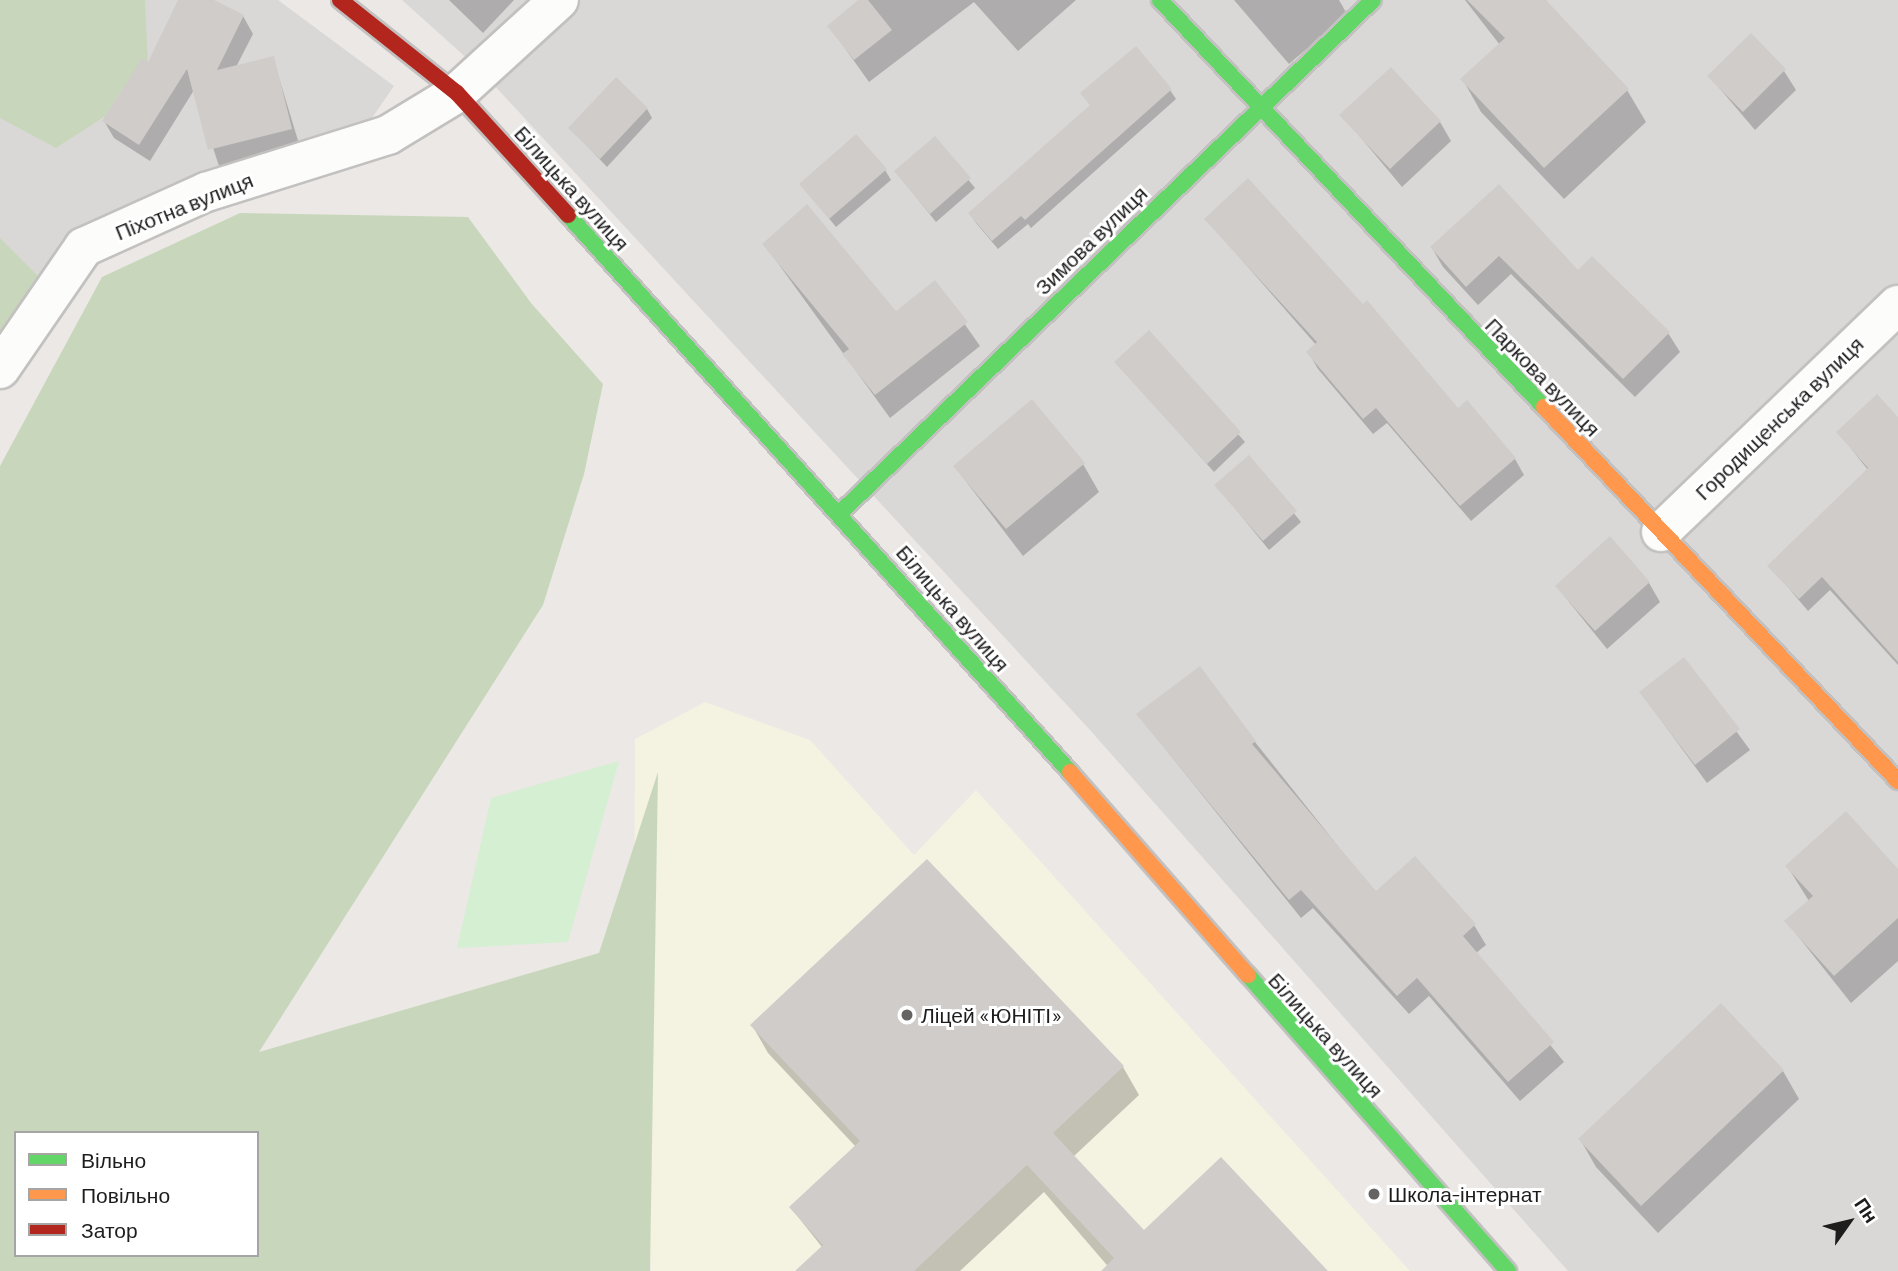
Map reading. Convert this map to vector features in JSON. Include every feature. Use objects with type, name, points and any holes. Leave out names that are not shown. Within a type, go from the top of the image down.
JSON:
[{"type":"street","name":"Білицька вулиця","points":[[340,0],[457,93],[841,512],[1508,1271]]},
{"type":"street","name":"Піхотна вулиця","points":[[0,369],[84,247],[206,192],[388,135],[457,93],[559,0]]},
{"type":"street","name":"Паркова вулиця","points":[[1160,0],[1257,108],[1898,781]]},
{"type":"street","name":"Зимова вулиця","points":[[841,512],[1257,108],[1373,0]]},
{"type":"street","name":"Городищенська вулиця","points":[[1661,532],[1898,305]]},
{"type":"shaded area","points":[[0,0],[278,0],[394,86],[372,118],[76,232],[0,346]]},
{"type":"shaded area","points":[[402,0],[1898,0],[1898,1271],[1568,1271],[1090,730],[481,71]]},
{"type":"shaded area","name":"Ліцей «ЮНІТІ»","points":[[705,702],[810,740],[914,855],[976,790],[1410,1271],[651,1271],[634,963],[635,739]]},
{"type":"green space","points":[[0,0],[145,0],[149,88],[56,148],[0,118]]},
{"type":"green space","points":[[240,213],[468,217],[531,303],[603,384],[584,474],[543,605],[259,1052],[599,953],[658,772],[650,1271],[0,1271],[0,466],[102,277]]},
{"type":"green space","points":[[0,238],[46,284],[0,345]]},
{"type":"green space","points":[[619,761],[568,942],[457,948],[491,798]]},
{"type":"building","points":[[178,0],[214,0],[244,15],[217,70],[274,56],[292,129],[208,150],[187,69],[139,145],[102,121],[142,58],[148,62]]},
{"type":"building","points":[[858,0],[868,0],[892,30],[854,60],[827,26]]},
{"type":"building","points":[[1467,0],[1546,0],[1629,89],[1544,168],[1460,79],[1505,38]]},
{"type":"building","points":[[1751,33],[1786,69],[1743,112],[1707,76]]},
{"type":"building","points":[[1136,46],[1172,89],[1025,220],[1021,216],[992,241],[968,213],[1090,105],[1080,93]]},
{"type":"building","points":[[1391,67],[1441,121],[1390,169],[1339,115]]},
{"type":"building","points":[[616,77],[648,108],[600,159],[568,128]]},
{"type":"building","points":[[856,134],[887,169],[829,219],[799,184]]},
{"type":"building","points":[[935,136],[971,178],[930,214],[894,171]]},
{"type":"building","points":[[1248,178],[1363,304],[1367,300],[1458,408],[1467,400],[1516,458],[1460,506],[1376,408],[1363,419],[1306,352],[1317,342],[1204,219]]},
{"type":"building","points":[[1499,184],[1578,270],[1592,256],[1670,332],[1623,379],[1499,256],[1466,287],[1430,247]]},
{"type":"building","points":[[807,204],[896,311],[935,280],[968,322],[875,395],[842,354],[849,349],[762,244]]},
{"type":"building","points":[[1149,330],[1241,432],[1207,464],[1114,362]]},
{"type":"building","points":[[1877,394],[1898,417],[1898,662],[1822,577],[1799,599],[1767,566],[1868,468],[1836,432]]},
{"type":"building","points":[[1032,399],[1085,463],[1006,529],[953,466]]},
{"type":"building","points":[[1249,455],[1297,511],[1263,541],[1214,485]]},
{"type":"building","points":[[1610,536],[1650,582],[1595,631],[1555,586]]},
{"type":"building","points":[[1684,657],[1740,729],[1695,765],[1639,692]]},
{"type":"building","points":[[1200,666],[1256,741],[1252,744],[1376,891],[1415,856],[1476,924],[1463,936],[1554,1042],[1508,1082],[1417,978],[1397,996],[1301,890],[1289,900],[1136,714]]},
{"type":"building","points":[[1846,811],[1898,869],[1898,918],[1834,976],[1784,921],[1813,896],[1785,866]]},
{"type":"building","points":[[927,859],[1124,1066],[1053,1133],[1144,1230],[1221,1157],[1328,1271],[1101,1271],[1114,1258],[1027,1165],[914,1271],[795,1271],[823,1245],[789,1207],[860,1141],[750,1025]]},
{"type":"building","points":[[1721,1003],[1784,1070],[1641,1206],[1578,1139]]},
{"type":"traffic: fast","points":[[1160,0],[1544,407]]},
{"type":"traffic: fast","points":[[841,512],[1373,0]]},
{"type":"traffic: fast","points":[[568,215],[1070,772]]},
{"type":"traffic: fast","points":[[1248,975],[1508,1271]]},
{"type":"traffic: slow","points":[[1544,407],[1898,781]]},
{"type":"traffic: slow","points":[[1070,772],[1248,975]]},
{"type":"traffic: jam","points":[[340,0],[457,93],[568,215]]},
{"type":"place","name":"Ліцей «ЮНІТІ»","points":[[907,1015]]},
{"type":"place","name":"Школа-інтернат","points":[[1374,1194]]}]
